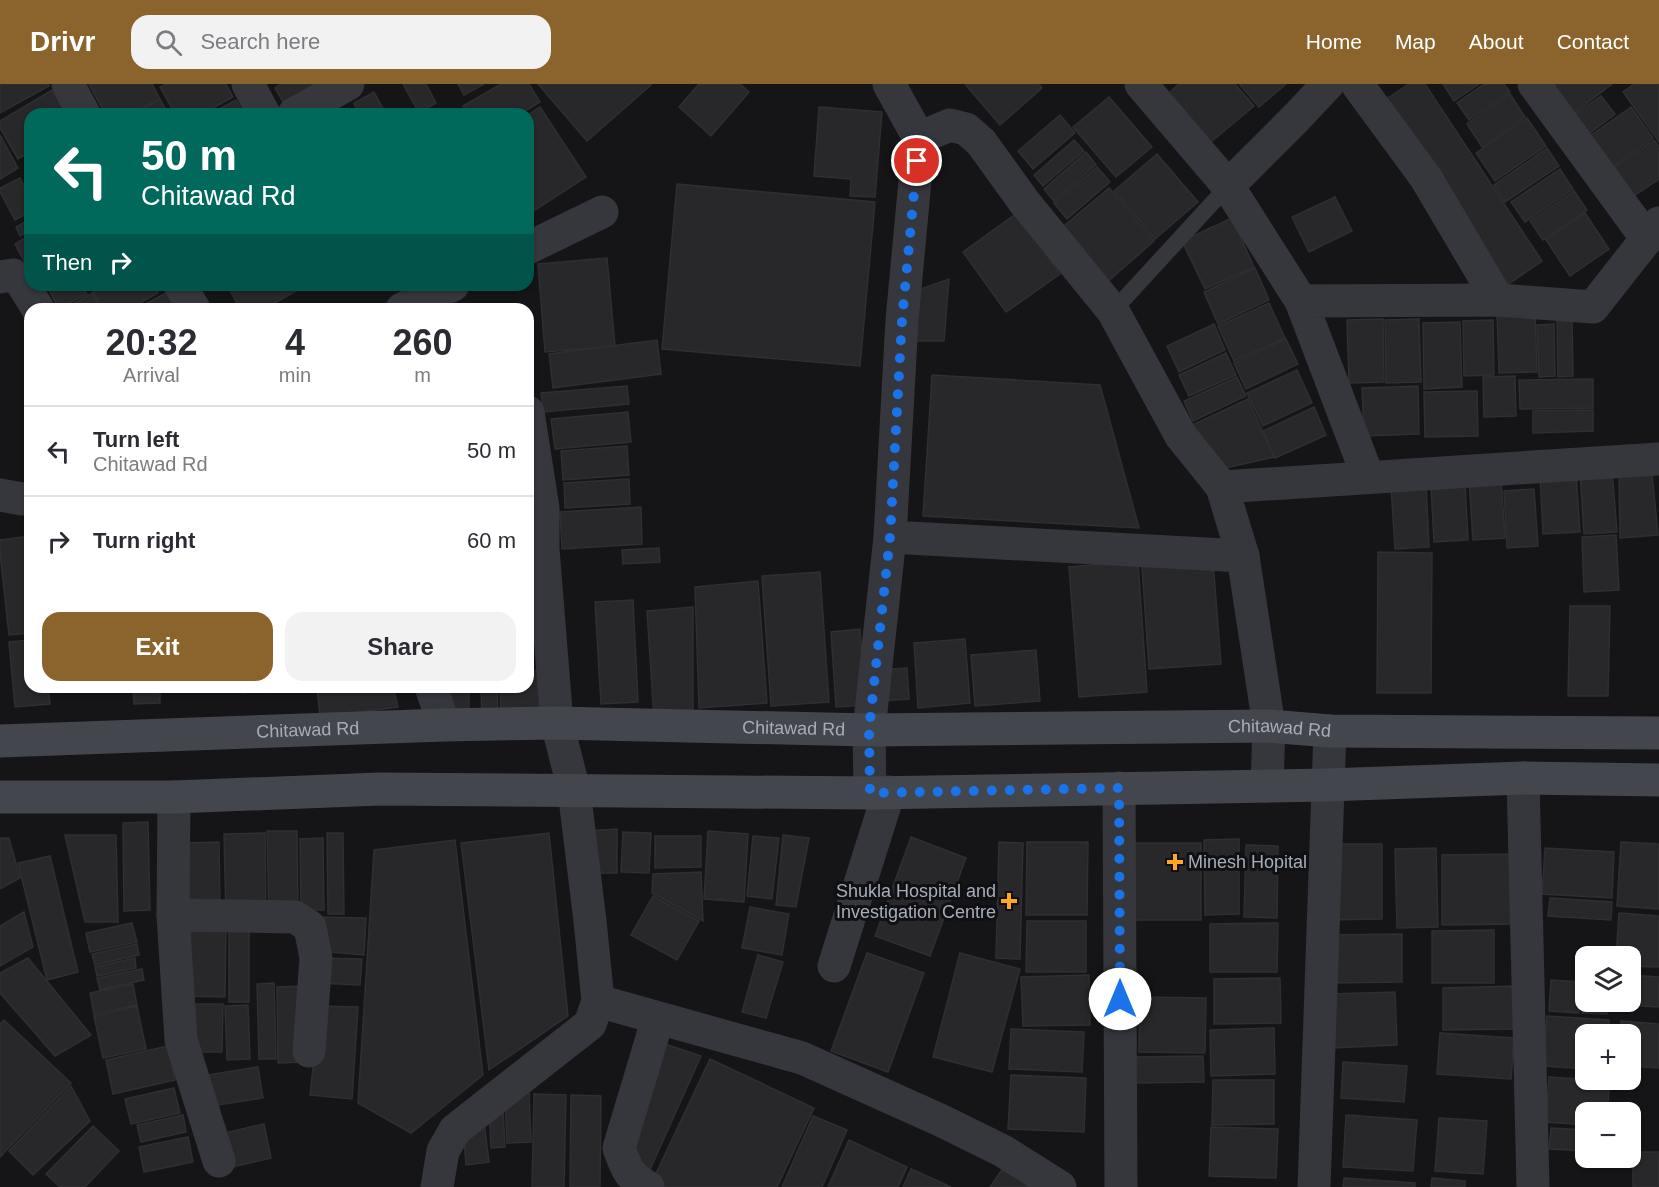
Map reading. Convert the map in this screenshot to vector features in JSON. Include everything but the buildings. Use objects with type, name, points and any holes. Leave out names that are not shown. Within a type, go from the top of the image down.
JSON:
[{"type":"main road","name":"Chitawad Rd","points":[[0,741],[557,723],[869,730],[1269,726],[1330,731],[1659,733]]},
{"type":"main road","points":[[0,797],[174,797],[380,789],[880,792],[1327,785],[1522,778],[1659,780]]},
{"type":"street","points":[[68,84],[81,108]]},
{"type":"street","points":[[248,84],[261,108]]},
{"type":"street","points":[[305,108],[348,84]]},
{"type":"street","points":[[834,966],[880,792],[869,730],[890,537],[902,320],[919,138],[890,84]]},
{"type":"street","points":[[1141,84],[1228,186],[1301,301],[1368,477]]},
{"type":"street","points":[[1228,186],[1328,84]]},
{"type":"street","points":[[1357,84],[1426,178],[1498,300]]},
{"type":"street","points":[[1301,301],[1498,300],[1593,307],[1653,231],[1534,84]]},
{"type":"street","points":[[919,138],[950,124],[966,129],[981,142],[1026,203],[1113,311],[1181,436],[1222,487],[1243,556],[1269,726],[1267,786]]},
{"type":"street","points":[[534,245],[602,212]]},
{"type":"street","points":[[0,278],[13,274],[24,287]]},
{"type":"street","points":[[423,303],[454,294]]},
{"type":"street","points":[[437,1187],[443,1151],[454,1130],[590,1024],[598,1001],[574,790],[557,723],[535,551],[543,508],[534,450]]},
{"type":"street","points":[[1222,487],[1659,459]]},
{"type":"street","points":[[0,495],[24,499]]},
{"type":"street","points":[[890,537],[1243,556]]},
{"type":"street","points":[[434,693],[444,725]]},
{"type":"street","points":[[1314,1187],[1330,731]]},
{"type":"street","points":[[1522,778],[1533,1187]]},
{"type":"street","points":[[1119,788],[1121,1187]]},
{"type":"street","points":[[174,797],[173,915],[181,1040],[219,1161]]},
{"type":"street","points":[[173,915],[295,917],[310,927],[316,958],[309,1051]]},
{"type":"street","points":[[598,1001],[802,1058],[1003,1151],[1060,1187]]},
{"type":"street","points":[[648,1187],[636,1180],[626,1168],[619,1148],[658,1018]]},
{"type":"lane","points":[[1113,311],[1228,186]]},
{"type":"place","name":"Minesh Hopital","points":[[1175,862]]},
{"type":"place","name":"Shukla Hospital and Investigation Centre","points":[[1009,901]]},
{"type":"route","points":[[917,161],[902,320],[890,537],[869,730],[870,793],[1119,788],[1120,999]]}]
